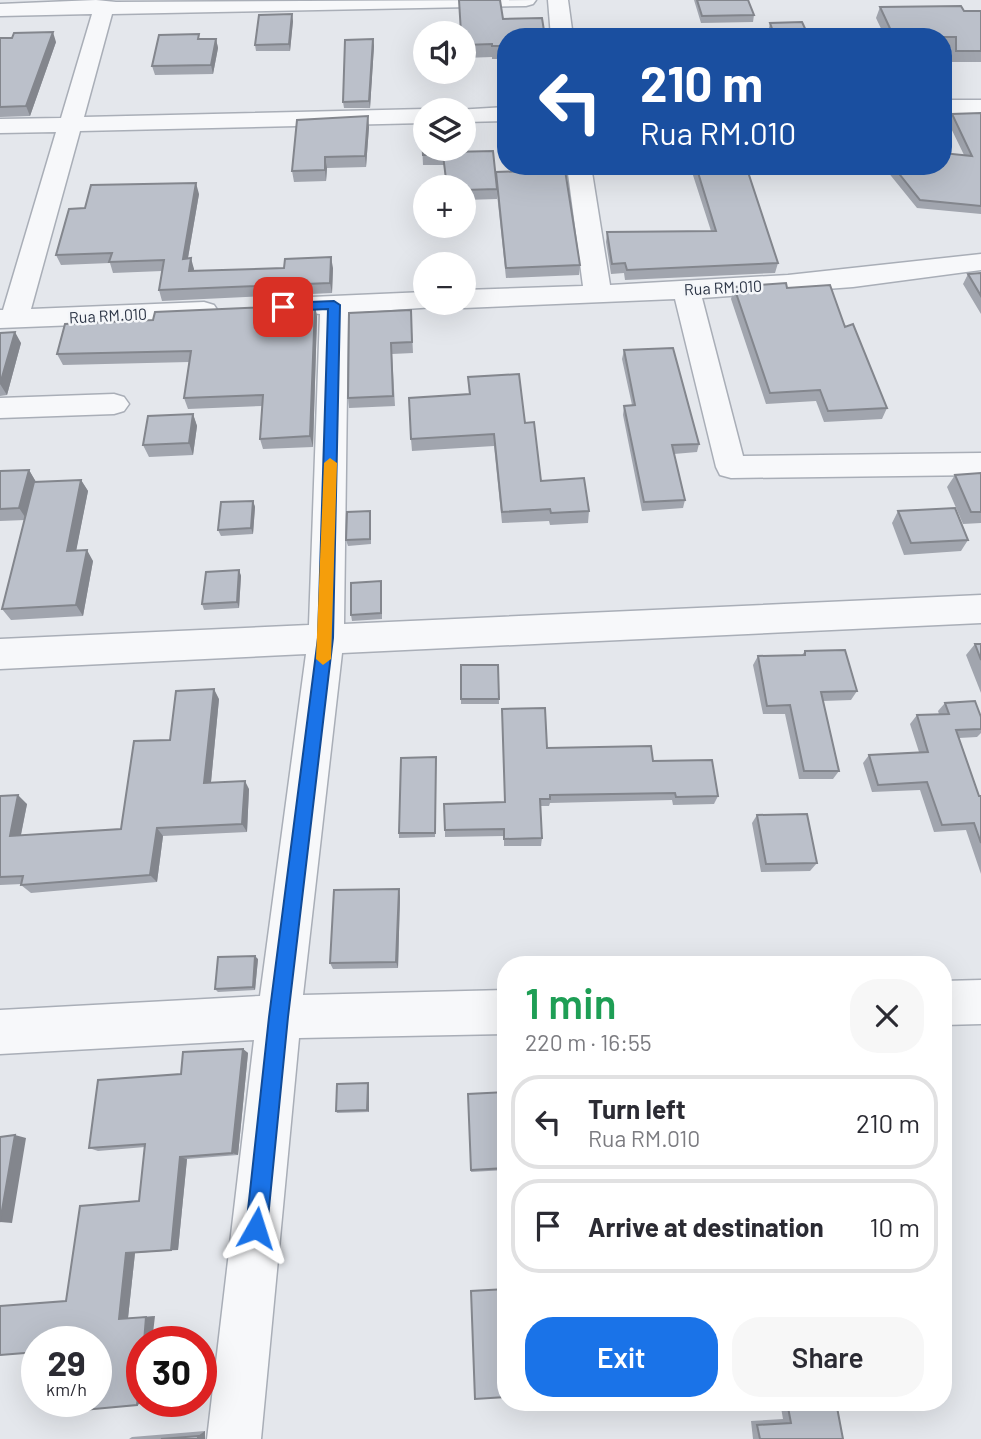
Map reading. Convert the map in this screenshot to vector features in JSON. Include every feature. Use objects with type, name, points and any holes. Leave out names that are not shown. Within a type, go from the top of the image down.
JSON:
[{"type":"street","points":[[0,10],[104,4],[526,0]]},
{"type":"street","points":[[558,0],[561,28]]},
{"type":"street","points":[[7,319],[70,123],[104,4]]},
{"type":"street","points":[[952,107],[981,107]]},
{"type":"street","points":[[476,115],[497,114]]},
{"type":"street","points":[[0,126],[413,116]]},
{"type":"street","points":[[580,175],[598,293]]},
{"type":"street","name":"Rua RM.010","points":[[476,298],[687,289],[899,274],[981,262]]},
{"type":"street","points":[[687,289],[731,467],[981,464]]},
{"type":"street","points":[[283,307],[413,302]]},
{"type":"street","points":[[234,1439],[279,1017],[326,638],[334,305]]},
{"type":"street","name":"Rua RM.010","points":[[7,319],[232,309]]},
{"type":"street","points":[[0,408],[114,404]]},
{"type":"street","points":[[0,654],[981,610]]},
{"type":"street","points":[[952,1003],[981,1002]]},
{"type":"street","points":[[0,1032],[279,1017],[497,1012]]},
{"type":"building","points":[[459,0],[500,0],[503,19],[542,18],[544,28],[497,28],[497,46],[476,45],[476,21],[460,21]]},
{"type":"building","points":[[697,0],[748,0],[754,15],[702,16]]},
{"type":"building","points":[[961,6],[964,11],[981,11],[981,51],[956,51],[956,37],[952,37],[952,28],[890,28],[880,7]]},
{"type":"building","points":[[292,14],[289,44],[255,45],[259,15]]},
{"type":"building","points":[[802,22],[805,28],[772,28],[770,23]]},
{"type":"building","points":[[53,32],[26,106],[0,107],[0,38],[12,38],[14,33]]},
{"type":"building","points":[[199,34],[198,39],[216,39],[211,65],[152,66],[159,35]]},
{"type":"building","points":[[373,39],[369,101],[343,102],[345,40]]},
{"type":"building","points":[[981,113],[981,206],[920,200],[900,175],[952,175],[952,154],[972,156],[952,114]]},
{"type":"building","points":[[368,116],[365,156],[325,157],[325,170],[292,171],[297,120]]},
{"type":"building","points":[[476,151],[493,151],[497,189],[476,190],[476,175],[446,175],[444,161],[476,161]]},
{"type":"building","points":[[496,172],[497,175],[566,175],[580,265],[506,268]]},
{"type":"building","points":[[699,175],[749,175],[778,263],[627,270],[625,263],[612,264],[607,232],[716,231]]},
{"type":"building","points":[[196,183],[183,259],[191,258],[189,271],[284,268],[285,259],[331,257],[330,283],[159,290],[164,260],[109,262],[112,253],[56,255],[69,209],[85,208],[91,185]]},
{"type":"building","points":[[981,273],[981,296],[968,274]]},
{"type":"building","points":[[786,283],[787,288],[830,285],[845,327],[853,324],[887,408],[828,411],[820,390],[770,393],[734,287]]},
{"type":"building","points":[[315,305],[310,436],[260,439],[263,395],[184,398],[191,351],[57,354],[65,324],[153,320],[155,312]]},
{"type":"building","points":[[411,310],[412,342],[391,343],[393,396],[348,398],[349,313]]},
{"type":"building","points":[[15,332],[0,384],[0,333]]},
{"type":"building","points":[[673,348],[699,444],[672,445],[685,500],[644,502],[624,406],[635,405],[624,350]]},
{"type":"building","points":[[519,374],[525,423],[534,422],[541,481],[584,478],[589,511],[551,513],[550,509],[502,512],[494,434],[411,439],[409,398],[470,394],[468,377]]},
{"type":"building","points":[[193,414],[189,443],[143,445],[148,416]]},
{"type":"building","points":[[29,470],[19,508],[0,509],[0,471]]},
{"type":"building","points":[[981,473],[981,512],[971,512],[955,475]]},
{"type":"building","points":[[81,480],[67,551],[87,550],[76,605],[2,609],[34,482]]},
{"type":"building","points":[[253,501],[251,528],[218,530],[221,502]]},
{"type":"building","points":[[955,508],[968,540],[911,543],[898,511]]},
{"type":"building","points":[[370,511],[370,539],[346,540],[347,512]]},
{"type":"building","points":[[239,570],[237,602],[202,604],[206,572]]},
{"type":"building","points":[[381,581],[381,613],[351,615],[351,583]]},
{"type":"building","points":[[975,644],[981,644],[981,660]]},
{"type":"building","points":[[845,650],[857,691],[821,692],[839,771],[804,771],[790,705],[767,706],[758,656],[805,655],[805,651]]},
{"type":"building","points":[[461,665],[498,665],[499,699],[461,699]]},
{"type":"building","points":[[214,689],[204,783],[245,781],[242,824],[157,828],[150,875],[21,885],[23,876],[0,877],[0,796],[18,795],[10,836],[121,829],[134,741],[170,740],[176,691]]},
{"type":"building","points":[[975,701],[981,717],[981,729],[956,730],[981,796],[981,843],[974,823],[942,825],[927,782],[878,785],[869,755],[928,752],[917,715],[949,714],[945,703]]},
{"type":"building","points":[[545,708],[547,748],[651,746],[653,761],[712,760],[718,796],[676,797],[675,793],[550,795],[550,799],[540,799],[542,838],[504,839],[504,829],[445,830],[444,804],[505,802],[502,709]]},
{"type":"building","points":[[436,757],[435,833],[399,833],[401,758]]},
{"type":"building","points":[[807,814],[817,863],[766,864],[757,815]]},
{"type":"building","points":[[399,889],[396,962],[330,963],[334,890]]},
{"type":"building","points":[[255,956],[253,987],[215,989],[218,957]]},
{"type":"building","points":[[243,1049],[232,1153],[180,1157],[171,1250],[126,1253],[119,1319],[146,1317],[145,1326],[126,1326],[126,1406],[112,1407],[112,1326],[21,1326],[21,1353],[0,1355],[0,1306],[66,1301],[80,1206],[139,1201],[145,1144],[89,1148],[98,1080],[181,1074],[183,1052]]},
{"type":"building","points":[[368,1083],[367,1110],[336,1111],[337,1084]]},
{"type":"building","points":[[497,1092],[497,1169],[471,1170],[468,1094]]},
{"type":"building","points":[[15,1135],[0,1222],[0,1137]]},
{"type":"building","points":[[497,1290],[497,1398],[475,1399],[471,1291]]},
{"type":"building","points":[[789,1411],[838,1411],[843,1439],[760,1439],[757,1425],[791,1423]]},
{"type":"building","points":[[198,1436],[198,1439],[161,1439]]},
{"type":"slow traffic","points":[[323,659],[326,638],[330,463]]},
{"type":"route","points":[[256,1228],[326,638],[334,305],[283,307]]}]
